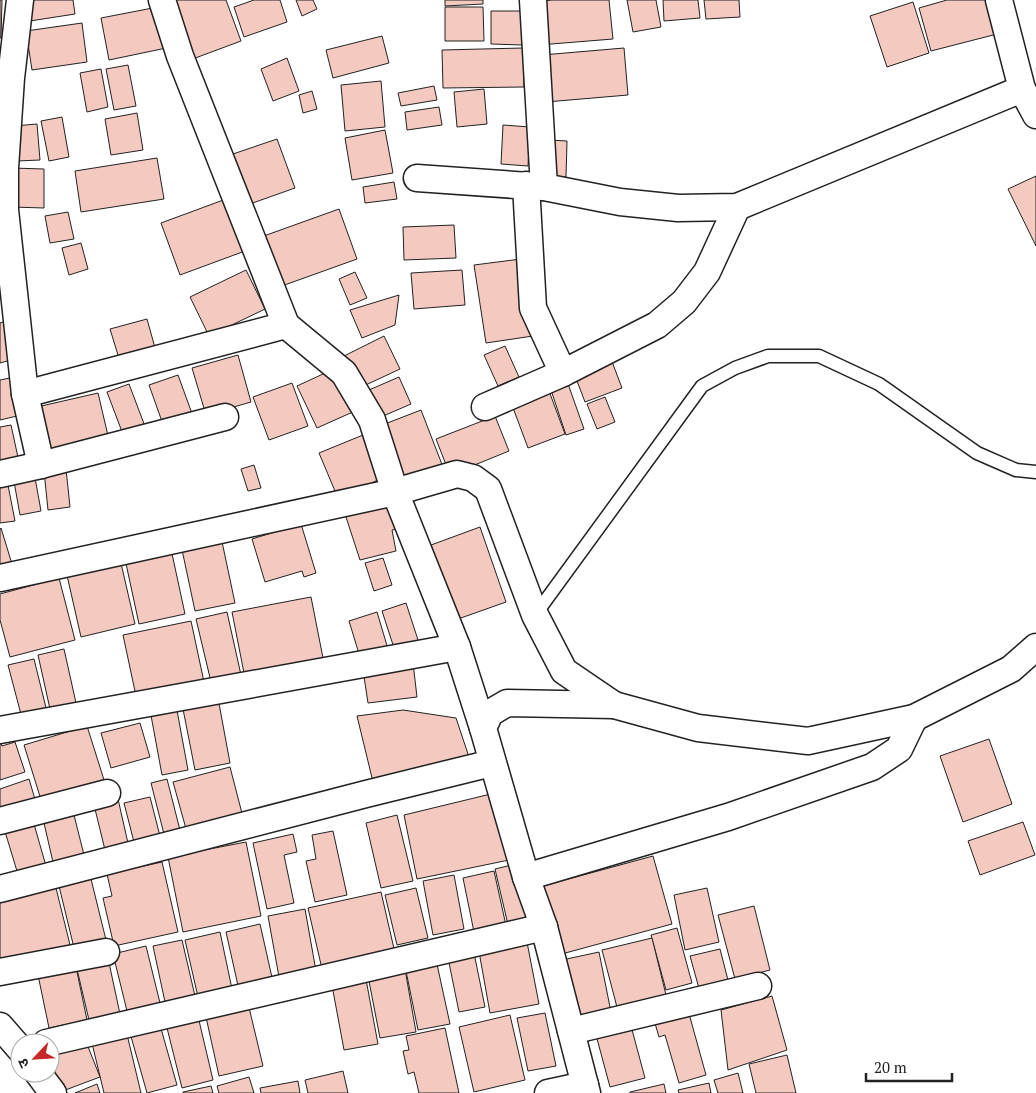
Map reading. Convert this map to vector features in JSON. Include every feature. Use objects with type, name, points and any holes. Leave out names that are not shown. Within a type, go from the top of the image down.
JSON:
[{"type":"street","points":[[20,0],[7,52],[2,211],[5,270],[16,379],[41,465]]},
{"type":"street","points":[[162,0],[180,56],[286,325],[344,373],[372,420],[395,492],[457,647],[483,728],[526,877],[544,927],[586,1089],[548,1093]]},
{"type":"street","points":[[532,0],[535,186],[533,308],[563,373]]},
{"type":"street","points":[[999,0],[1022,89],[1036,115]]},
{"type":"street","points":[[417,178],[535,186],[620,202],[678,208],[737,207],[1022,89]]},
{"type":"street","points":[[485,407],[563,373],[657,325],[684,302],[707,272],[737,207]]},
{"type":"street","points":[[16,379],[286,325]]},
{"type":"street","points":[[0,474],[225,418]]},
{"type":"street","points":[[0,578],[395,492],[457,474],[473,478],[488,489],[535,614],[564,671],[614,705]]},
{"type":"street","points":[[0,730],[457,647]]},
{"type":"street","points":[[483,728],[490,713],[507,703],[614,705],[698,728],[808,741],[914,718],[1011,668],[1036,647]]},
{"type":"street","points":[[526,877],[728,817],[872,767],[899,749],[914,718]]},
{"type":"street","points":[[0,889],[492,763]]},
{"type":"street","points":[[0,821],[107,793]]},
{"type":"street","points":[[60,1040],[544,927]]},
{"type":"street","points":[[0,972],[106,952]]},
{"type":"street","points":[[571,1031],[758,986]]},
{"type":"street","points":[[0,1026],[10,1038]]},
{"type":"lane","points":[[535,614],[702,386],[735,368],[768,356],[819,356],[880,384],[977,453],[1016,470],[1036,472]]},
{"type":"building","points":[[0,0],[2,0],[1,38],[0,38]]},
{"type":"building","points":[[31,0],[73,0],[75,14],[30,21]]},
{"type":"building","points":[[168,0],[226,0],[241,41],[190,60]]},
{"type":"building","points":[[254,0],[280,0],[287,22],[244,37],[234,7]]},
{"type":"building","points":[[296,0],[313,0],[317,9],[302,16]]},
{"type":"building","points":[[445,0],[483,0],[483,4],[445,6]]},
{"type":"building","points":[[552,0],[609,0],[613,39],[539,45],[535,2]]},
{"type":"building","points":[[627,0],[656,0],[661,27],[633,32]]},
{"type":"building","points":[[663,0],[698,0],[700,18],[664,21]]},
{"type":"building","points":[[704,0],[739,0],[740,17],[706,19]]},
{"type":"building","points":[[947,0],[992,0],[1001,33],[931,51],[919,8]]},
{"type":"building","points":[[913,2],[929,53],[887,67],[870,16]]},
{"type":"building","points":[[163,6],[171,47],[109,60],[101,18]]},
{"type":"building","points":[[445,7],[483,7],[484,41],[445,41]]},
{"type":"building","points":[[491,11],[522,11],[522,45],[491,44]]},
{"type":"building","points":[[82,23],[87,62],[32,70],[26,31]]},
{"type":"building","points":[[382,36],[389,63],[333,78],[326,50]]},
{"type":"building","points":[[523,48],[524,87],[443,88],[442,50]]},
{"type":"building","points":[[624,48],[628,95],[546,102],[542,55]]},
{"type":"building","points":[[287,58],[299,91],[273,101],[261,69]]},
{"type":"building","points":[[128,65],[136,106],[114,110],[106,69]]},
{"type":"building","points":[[101,69],[108,107],[87,112],[80,73]]},
{"type":"building","points":[[381,81],[385,127],[345,131],[341,85]]},
{"type":"building","points":[[434,86],[437,100],[401,106],[398,93]]},
{"type":"building","points":[[484,89],[487,124],[457,127],[454,92]]},
{"type":"building","points":[[312,91],[317,109],[303,113],[299,95]]},
{"type":"building","points":[[439,107],[442,125],[407,130],[405,112]]},
{"type":"building","points":[[137,113],[143,150],[111,155],[105,119]]},
{"type":"building","points":[[62,117],[69,157],[49,161],[41,121]]},
{"type":"building","points":[[37,124],[40,160],[17,161],[14,126]]},
{"type":"building","points":[[503,125],[530,127],[528,166],[501,164]]},
{"type":"building","points":[[385,130],[393,173],[352,180],[345,138]]},
{"type":"building","points":[[277,139],[295,188],[247,205],[230,155]]},
{"type":"building","points":[[549,140],[567,141],[566,177],[549,176]]},
{"type":"building","points":[[157,158],[164,199],[81,212],[75,171]]},
{"type":"building","points":[[12,168],[44,169],[44,208],[12,207]]},
{"type":"building","points":[[1036,176],[1036,246],[1008,189]]},
{"type":"building","points":[[394,182],[397,199],[365,203],[363,187]]},
{"type":"building","points":[[226,199],[245,251],[180,275],[161,223]]},
{"type":"building","points":[[339,209],[357,259],[279,287],[261,237]]},
{"type":"building","points":[[68,212],[74,239],[50,243],[45,216]]},
{"type":"building","points":[[454,225],[456,258],[404,260],[403,227]]},
{"type":"building","points":[[81,243],[88,269],[69,275],[62,248]]},
{"type":"building","points":[[521,259],[533,336],[486,343],[474,265]]},
{"type":"building","points":[[246,270],[265,309],[209,336],[190,297]]},
{"type":"building","points":[[462,270],[465,305],[414,309],[411,273]]},
{"type":"building","points":[[355,272],[367,298],[350,305],[339,279]]},
{"type":"building","points":[[399,295],[395,325],[362,338],[350,310]]},
{"type":"building","points":[[147,319],[157,355],[121,365],[110,329]]},
{"type":"building","points":[[6,321],[15,359],[0,363],[0,323]]},
{"type":"building","points":[[384,336],[400,369],[355,390],[340,358]]},
{"type":"building","points":[[505,346],[519,377],[498,386],[484,355]]},
{"type":"building","points":[[238,355],[251,402],[206,415],[192,368]]},
{"type":"building","points":[[611,359],[622,388],[585,402],[574,373]]},
{"type":"building","points":[[336,368],[355,411],[317,428],[297,386]]},
{"type":"building","points":[[178,375],[194,419],[165,430],[149,385]]},
{"type":"building","points":[[399,377],[411,404],[374,420],[362,393]]},
{"type":"building","points":[[10,378],[17,416],[0,420],[0,380]]},
{"type":"building","points":[[567,381],[584,429],[566,435],[550,387]]},
{"type":"building","points":[[292,383],[308,426],[269,440],[253,397]]},
{"type":"building","points":[[129,384],[146,429],[124,437],[107,392]]},
{"type":"building","points":[[549,391],[565,434],[528,448],[512,405]]},
{"type":"building","points":[[98,393],[109,440],[47,454],[37,407]]},
{"type":"building","points":[[605,397],[615,422],[597,429],[587,404]]},
{"type":"building","points":[[421,410],[443,467],[398,484],[377,427]]},
{"type":"building","points":[[495,416],[509,451],[450,475],[436,439]]},
{"type":"building","points":[[11,425],[19,462],[0,467],[0,427]]},
{"type":"building","points":[[363,435],[380,479],[361,488],[335,491],[319,453]]},
{"type":"building","points":[[254,465],[261,488],[248,491],[241,469]]},
{"type":"building","points":[[66,469],[70,507],[48,510],[44,471]]},
{"type":"building","points":[[34,472],[41,511],[20,515],[13,476]]},
{"type":"building","points":[[7,480],[15,521],[0,523],[0,481]]},
{"type":"building","points":[[397,503],[402,528],[392,530],[396,551],[360,560],[345,514]]},
{"type":"building","points":[[301,524],[316,573],[304,577],[302,571],[265,582],[252,539]]},
{"type":"building","points":[[480,527],[506,602],[458,619],[431,545]]},
{"type":"building","points":[[0,529],[12,564],[0,568]]},
{"type":"building","points":[[221,537],[235,603],[195,611],[181,545]]},
{"type":"building","points":[[171,549],[185,614],[139,624],[125,559]]},
{"type":"building","points":[[383,558],[392,585],[374,591],[365,563]]},
{"type":"building","points":[[120,559],[135,624],[81,637],[66,571]]},
{"type":"building","points":[[59,578],[75,640],[10,657],[0,620],[0,594]]},
{"type":"building","points":[[311,597],[323,658],[244,673],[232,612]]},
{"type":"building","points":[[406,603],[419,643],[395,651],[382,611]]},
{"type":"building","points":[[227,612],[241,675],[211,682],[196,619]]},
{"type":"building","points":[[377,612],[388,649],[360,657],[349,621]]},
{"type":"building","points":[[191,621],[204,682],[136,696],[123,635]]},
{"type":"building","points":[[64,649],[78,712],[52,718],[38,655]]},
{"type":"building","points":[[34,659],[48,716],[23,722],[8,665]]},
{"type":"building","points":[[413,663],[417,697],[368,703],[363,670]]},
{"type":"building","points":[[218,698],[230,763],[195,770],[182,704]]},
{"type":"building","points":[[176,705],[188,770],[162,775],[150,710]]},
{"type":"building","points":[[403,710],[456,718],[470,760],[373,782],[357,716]]},
{"type":"building","points":[[140,723],[150,757],[111,768],[101,733]]},
{"type":"building","points":[[87,726],[105,783],[42,803],[24,745]]},
{"type":"building","points":[[989,739],[1012,804],[963,822],[940,756]]},
{"type":"building","points":[[0,741],[2,746],[15,742],[25,772],[0,780]]},
{"type":"building","points":[[230,767],[244,821],[188,836],[173,782]]},
{"type":"building","points":[[29,779],[37,806],[4,817],[0,806],[0,789]]},
{"type":"building","points":[[167,779],[182,838],[166,842],[151,783]]},
{"type":"building","points":[[499,792],[514,859],[417,879],[404,815]]},
{"type":"building","points":[[150,797],[162,844],[136,850],[124,803]]},
{"type":"building","points":[[118,799],[130,852],[107,858],[94,805]]},
{"type":"building","points":[[74,815],[86,863],[55,871],[44,823]]},
{"type":"building","points":[[397,815],[413,881],[381,888],[366,823]]},
{"type":"building","points":[[32,817],[48,873],[20,881],[3,825]]},
{"type":"building","points":[[1023,822],[1035,855],[980,875],[968,841]]},
{"type":"building","points":[[333,831],[347,895],[315,902],[306,861],[316,859],[312,835]]},
{"type":"building","points":[[293,834],[297,852],[284,855],[294,903],[267,909],[253,843]]},
{"type":"building","points":[[246,842],[261,916],[183,932],[168,857]]},
{"type":"building","points":[[653,856],[672,924],[558,955],[539,887]]},
{"type":"building","points":[[162,862],[178,932],[114,946],[103,898],[112,896],[107,874]]},
{"type":"building","points":[[520,863],[533,924],[509,929],[495,869]]},
{"type":"building","points":[[494,871],[507,930],[475,937],[463,878]]},
{"type":"building","points":[[454,875],[464,929],[433,935],[423,881]]},
{"type":"building","points":[[91,879],[107,944],[75,952],[59,886]]},
{"type":"building","points":[[56,888],[72,953],[0,971],[0,903]]},
{"type":"building","points":[[416,888],[428,938],[397,945],[385,895]]},
{"type":"building","points":[[707,888],[719,942],[685,950],[674,895]]},
{"type":"building","points":[[381,892],[395,953],[322,969],[308,908]]},
{"type":"building","points":[[754,906],[770,970],[735,979],[718,915]]},
{"type":"building","points":[[305,909],[316,971],[279,977],[268,916]]},
{"type":"building","points":[[260,924],[273,982],[239,990],[226,932]]},
{"type":"building","points":[[677,928],[692,983],[666,990],[651,935]]},
{"type":"building","points":[[220,932],[232,989],[198,997],[185,940]]},
{"type":"building","points":[[526,937],[539,1004],[490,1013],[478,946]]},
{"type":"building","points":[[652,938],[667,999],[618,1011],[602,950]]},
{"type":"building","points":[[182,940],[195,996],[165,1002],[153,946]]},
{"type":"building","points":[[146,946],[160,1003],[127,1011],[113,954]]},
{"type":"building","points":[[473,948],[485,1007],[459,1012],[447,953]]},
{"type":"building","points":[[720,949],[729,984],[700,992],[690,956]]},
{"type":"building","points":[[599,952],[611,1012],[574,1019],[562,960]]},
{"type":"building","points":[[435,955],[450,1024],[418,1030],[404,961]]},
{"type":"building","points":[[108,958],[120,1014],[89,1020],[76,965]]},
{"type":"building","points":[[76,967],[87,1020],[49,1028],[38,975]]},
{"type":"building","points":[[405,969],[416,1032],[380,1038],[368,976]]},
{"type":"building","points":[[365,974],[378,1044],[344,1050],[331,980]]},
{"type":"building","points":[[772,996],[787,1050],[728,1070],[721,1010]]},
{"type":"building","points":[[247,999],[263,1066],[219,1076],[204,1008]]},
{"type":"building","points":[[688,1010],[706,1075],[679,1083],[665,1035],[659,1037],[654,1020]]},
{"type":"building","points":[[197,1012],[213,1080],[182,1088],[165,1020]]},
{"type":"building","points":[[545,1013],[556,1066],[528,1071],[517,1018]]},
{"type":"building","points":[[510,1015],[525,1080],[474,1092],[459,1027]]},
{"type":"building","points":[[158,1018],[177,1085],[147,1093],[128,1026]]},
{"type":"building","points":[[125,1026],[141,1093],[104,1093],[90,1035]]},
{"type":"building","points":[[631,1026],[645,1078],[610,1087],[596,1035]]},
{"type":"building","points":[[445,1028],[459,1093],[419,1093],[414,1072],[408,1074],[403,1051],[409,1050],[406,1036]]},
{"type":"building","points":[[85,1039],[100,1077],[60,1092],[57,1083],[60,1083],[60,1048]]},
{"type":"building","points":[[787,1055],[796,1093],[756,1093],[749,1064]]},
{"type":"building","points":[[343,1071],[348,1093],[308,1093],[305,1080]]},
{"type":"building","points":[[738,1073],[743,1093],[718,1093],[714,1080]]},
{"type":"building","points":[[249,1077],[254,1093],[219,1093],[217,1086]]},
{"type":"building","points":[[298,1081],[300,1093],[261,1093],[260,1088]]},
{"type":"building","points":[[709,1083],[711,1093],[679,1093],[678,1090]]},
{"type":"building","points":[[97,1084],[100,1093],[75,1093]]},
{"type":"building","points":[[664,1084],[666,1093],[630,1093],[630,1092]]},
{"type":"building","points":[[211,1086],[213,1093],[183,1093],[183,1092]]}]
